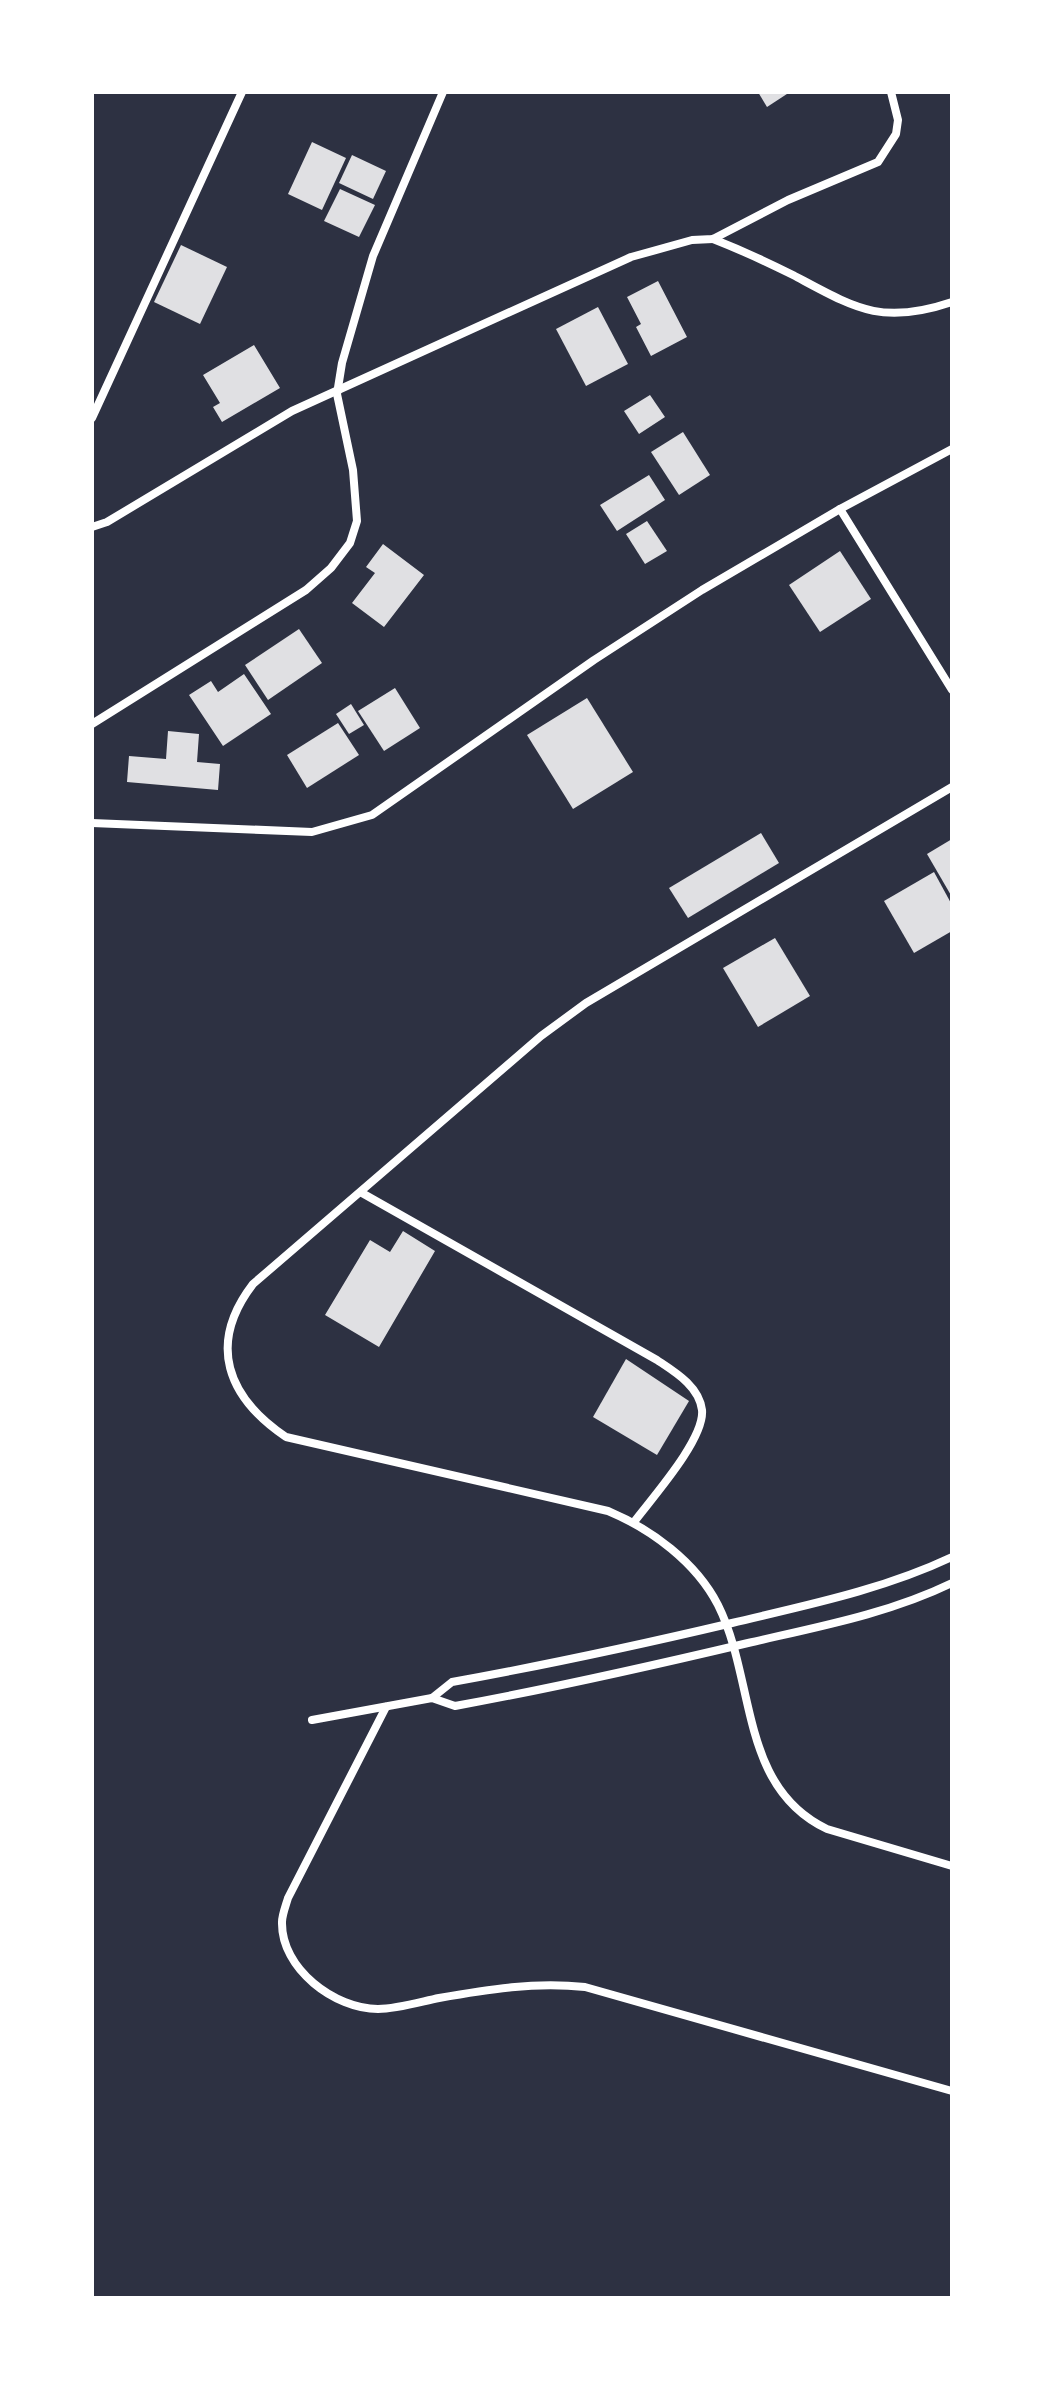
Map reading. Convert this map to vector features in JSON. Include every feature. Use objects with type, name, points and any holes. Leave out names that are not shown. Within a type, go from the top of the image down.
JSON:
[{"type":"street","points":[[92,418],[242,92]]},
{"type":"street","points":[[92,724],[306,590],[331,568],[350,543],[357,521],[357,500],[337,394],[348,339],[373,256],[443,92]]},
{"type":"street","points":[[92,527],[107,522],[292,411],[337,394],[631,257],[692,240],[713,239],[788,200],[878,162],[896,134],[898,120],[891,92]]},
{"type":"street","points":[[713,239],[763,260],[852,307],[899,314],[952,302]]},
{"type":"street","points":[[92,823],[312,832],[372,815],[594,660],[840,509],[952,449]]},
{"type":"street","points":[[840,509],[952,690]]},
{"type":"street","points":[[952,787],[586,1003],[531,1044],[253,1284],[235,1307],[226,1332],[229,1363],[242,1397],[262,1421],[286,1437],[559,1498],[634,1522],[661,1541],[705,1584],[725,1625],[762,1763],[781,1795],[812,1822],[827,1829],[952,1866]]},
{"type":"street","points":[[362,1193],[657,1360],[678,1373],[696,1393],[702,1409],[701,1424],[691,1444],[634,1522]]},
{"type":"street","points":[[312,1720],[432,1698],[452,1682],[725,1625],[874,1588],[952,1557]]},
{"type":"street","points":[[432,1698],[455,1706],[733,1647],[881,1610],[952,1583]]},
{"type":"street","points":[[386,1707],[288,1898],[282,1923],[291,1956],[312,1983],[337,2000],[377,2009],[507,1986],[541,1983],[585,1987],[952,2091]]},
{"type":"building","points":[[758,92],[790,92],[767,107]]},
{"type":"building","points":[[312,142],[346,158],[322,210],[288,194]]},
{"type":"building","points":[[352,155],[386,171],[373,199],[339,183]]},
{"type":"building","points":[[340,189],[375,205],[359,237],[324,221]]},
{"type":"building","points":[[181,245],[227,267],[200,324],[154,302]]},
{"type":"building","points":[[658,281],[687,337],[651,356],[636,327],[641,324],[627,297]]},
{"type":"building","points":[[598,307],[628,364],[586,386],[556,329]]},
{"type":"building","points":[[254,345],[280,388],[222,422],[213,407],[220,403],[203,375]]},
{"type":"building","points":[[650,395],[665,417],[639,434],[624,411]]},
{"type":"building","points":[[683,432],[710,475],[679,495],[651,452]]},
{"type":"building","points":[[649,475],[665,500],[617,531],[600,505]]},
{"type":"building","points":[[647,521],[667,551],[645,564],[626,534]]},
{"type":"building","points":[[383,544],[424,575],[384,627],[352,603],[375,573],[366,567]]},
{"type":"building","points":[[840,551],[871,599],[820,632],[789,585]]},
{"type":"building","points":[[299,629],[322,663],[268,700],[245,665]]},
{"type":"building","points":[[244,674],[271,714],[223,746],[189,695],[211,681],[218,692]]},
{"type":"building","points":[[395,688],[420,728],[384,751],[358,711]]},
{"type":"building","points":[[587,698],[633,772],[573,809],[527,735]]},
{"type":"building","points":[[351,704],[364,725],[349,734],[336,714]]},
{"type":"building","points":[[338,723],[359,755],[307,788],[287,755]]},
{"type":"building","points":[[168,731],[199,734],[197,762],[220,764],[218,790],[127,782],[129,756],[166,759]]},
{"type":"building","points":[[761,833],[779,863],[688,918],[669,888]]},
{"type":"building","points":[[952,839],[952,897],[927,854]]},
{"type":"building","points":[[934,872],[952,905],[952,931],[914,953],[884,901]]},
{"type":"building","points":[[775,938],[810,996],[758,1027],[723,968]]},
{"type":"building","points":[[403,1231],[435,1251],[379,1347],[325,1315],[370,1240],[390,1252]]},
{"type":"building","points":[[626,1359],[689,1401],[657,1455],[593,1417]]}]
